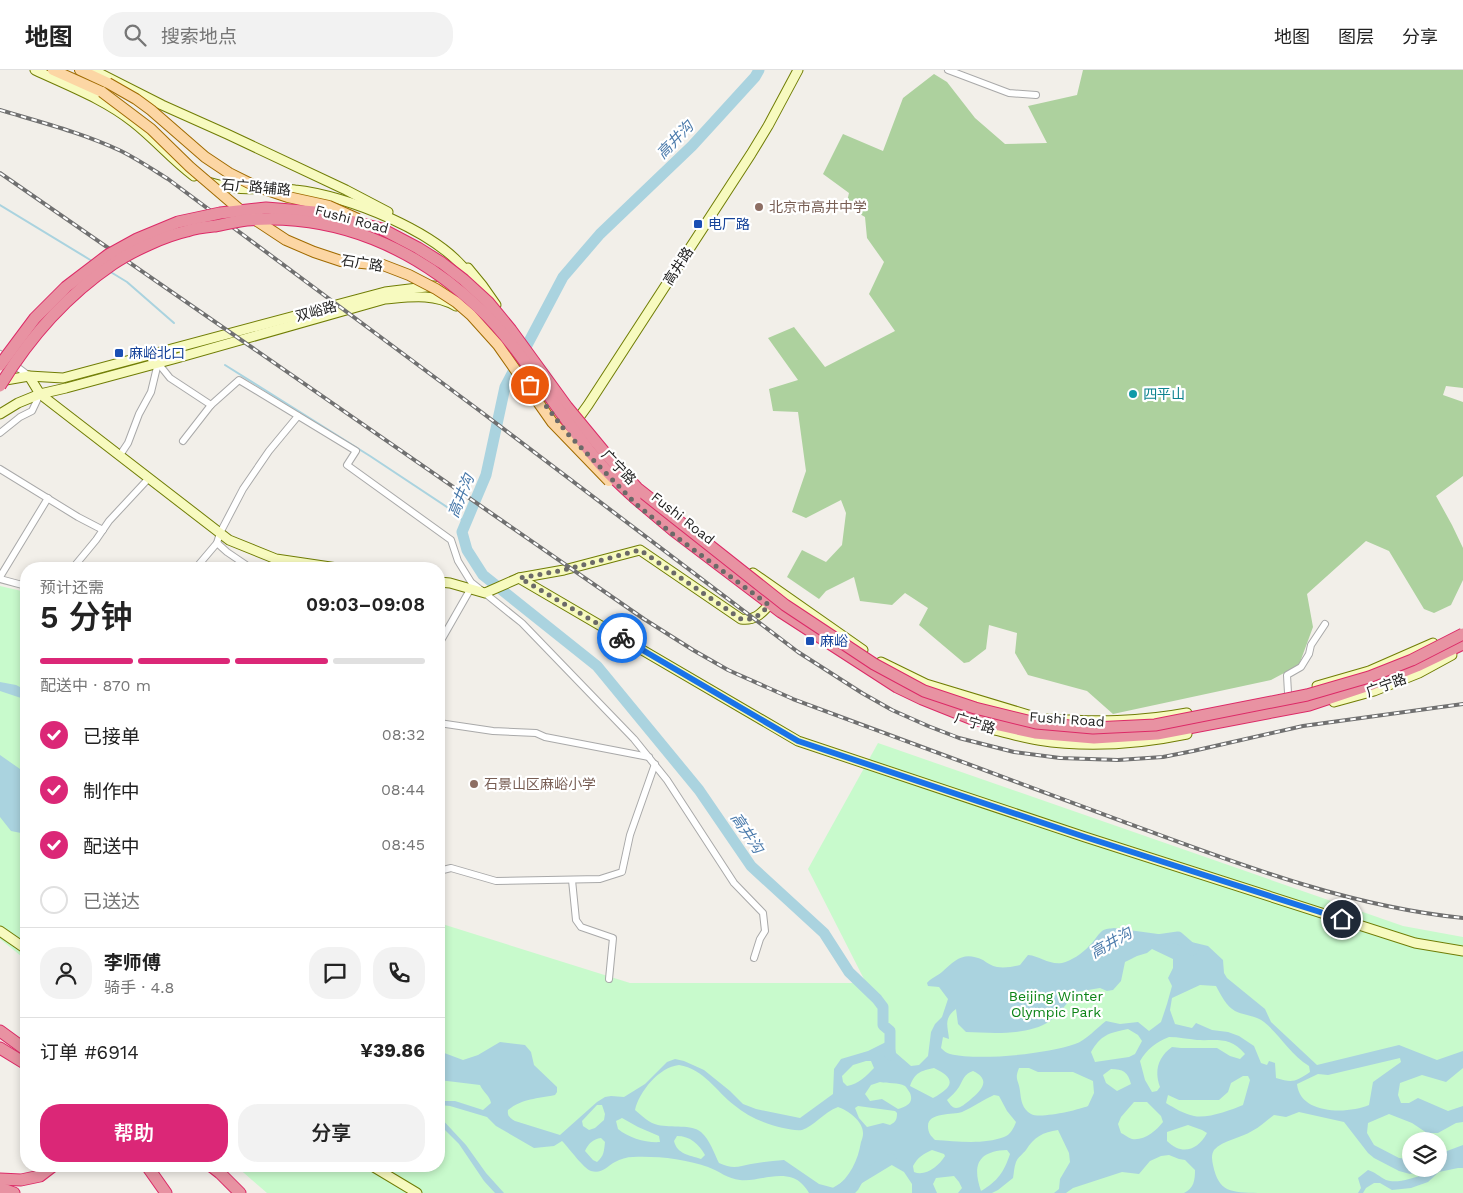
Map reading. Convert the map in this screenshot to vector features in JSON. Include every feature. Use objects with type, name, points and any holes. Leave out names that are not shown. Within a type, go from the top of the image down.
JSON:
[{"type":"highway","name":"Fushi Road","points":[[0,365],[35,318],[66,287],[108,255],[137,239],[178,222],[220,213],[266,208],[315,212],[382,229],[418,248],[464,280],[488,302],[511,330],[567,407],[637,488],[785,605],[874,664],[924,691],[975,708],[1036,722],[1093,728],[1155,725],[1307,695],[1360,680],[1412,660],[1463,634]]},
{"type":"highway","name":"Fushi Road","points":[[0,386],[8,372],[43,326],[73,294],[114,263],[148,245],[185,231],[247,220],[289,220],[322,224],[368,237],[397,249],[430,268],[451,283],[482,310],[508,340],[602,466],[635,498],[673,530],[781,612],[897,687],[922,699],[972,718],[1035,734],[1094,738],[1157,734],[1309,705],[1417,666],[1463,644]]},
{"type":"highway","points":[[0,1031],[20,1046]]},
{"type":"highway","points":[[0,1048],[20,1060]]},
{"type":"highway","points":[[0,1179],[21,1180],[40,1176],[45,1172]]},
{"type":"highway","points":[[142,1172],[158,1193]]},
{"type":"highway","points":[[151,1172],[166,1193]]},
{"type":"highway","points":[[219,1172],[240,1193]]},
{"type":"highway","points":[[0,1188],[14,1193]]},
{"type":"main road","name":"石广路","points":[[53,70],[136,99],[205,157],[229,173],[255,186],[288,197],[329,206],[382,229]]},
{"type":"main road","name":"石广路","points":[[80,70],[105,88],[239,209],[286,240],[341,261],[383,265],[409,275],[456,302],[471,315],[498,345],[552,422],[610,482],[635,498]]},
{"type":"street","name":"石广路辅路","points":[[35,70],[97,98],[116,110],[134,122],[177,163],[200,180],[231,188],[295,190],[330,197],[388,217],[433,242],[466,271],[470,276],[468,282],[460,290]]},
{"type":"street","name":"石广路辅路","points":[[93,70],[162,105],[335,185],[405,221],[450,251],[482,285],[512,328]]},
{"type":"street","name":"高井路","points":[[567,433],[751,154],[798,70]]},
{"type":"street","points":[[948,70],[1009,92],[1036,95]]},
{"type":"street","points":[[330,197],[335,185]]},
{"type":"street","name":"双峪路","points":[[0,381],[29,376],[63,378],[385,292],[434,286],[460,290],[492,308],[512,328],[578,419]]},
{"type":"street","name":"双峪路","points":[[0,414],[18,403],[40,394],[385,299],[417,297],[437,298],[453,304],[467,312],[482,325],[509,355],[567,433]]},
{"type":"street","points":[[0,354],[29,376],[40,394],[229,540],[285,562]]},
{"type":"street","points":[[158,363],[170,378],[211,405]]},
{"type":"street","points":[[120,456],[128,443],[150,392],[158,363]]},
{"type":"street","points":[[183,441],[211,405],[239,380],[356,451],[347,465],[451,540],[458,561],[471,582],[528,629],[634,739],[668,780],[734,883],[764,913],[765,931],[760,939],[754,958]]},
{"type":"street","points":[[0,433],[20,417],[32,411],[40,394]]},
{"type":"street","points":[[201,562],[217,543],[220,533],[243,489],[269,451],[298,416]]},
{"type":"street","name":"广宁路","points":[[578,419],[604,452],[642,490],[698,534],[877,660],[926,684],[1036,718],[1092,722],[1155,719],[1255,701],[1305,690],[1369,671],[1409,655],[1463,629]]},
{"type":"street","name":"广宁路","points":[[567,433],[636,504],[667,530],[813,637],[872,676],[920,703],[974,724],[1038,740],[1095,744],[1160,740],[1311,708],[1374,691],[1419,673],[1463,649]]},
{"type":"street","points":[[0,469],[78,517],[103,530]]},
{"type":"street","points":[[78,562],[109,522],[149,478]]},
{"type":"street","points":[[20,584],[0,578],[48,498]]},
{"type":"street","points":[[217,543],[242,562]]},
{"type":"street","points":[[445,583],[485,593],[520,578],[564,570],[640,550],[741,619],[748,620],[754,618],[761,614],[769,605]]},
{"type":"street","points":[[520,578],[798,741],[1076,834],[1415,943],[1463,951]]},
{"type":"street","points":[[445,634],[471,588]]},
{"type":"street","points":[[1288,693],[1287,675],[1300,667],[1308,654],[1311,644],[1325,624]]},
{"type":"street","points":[[445,724],[493,731],[536,733],[545,737],[649,757]]},
{"type":"street","points":[[445,870],[451,868],[496,881],[600,879],[622,872],[630,835],[654,764]]},
{"type":"street","points":[[572,880],[576,920],[581,927],[613,938],[609,979]]},
{"type":"street","points":[[0,931],[20,946]]},
{"type":"street","points":[[382,1172],[417,1193]]},
{"type":"green space","points":[[1083,70],[1463,70],[1463,388],[1446,386],[1443,395],[1463,402],[1463,476],[1436,496],[1463,548],[1463,580],[1451,605],[1434,613],[1424,609],[1389,551],[1366,541],[1307,594],[1313,627],[1299,665],[1271,680],[1113,714],[1087,691],[1028,675],[1015,653],[1017,633],[989,625],[986,649],[969,662],[964,663],[919,625],[928,608],[905,593],[892,605],[860,601],[854,577],[826,591],[819,599],[787,577],[802,550],[826,562],[842,545],[846,513],[841,500],[806,518],[792,512],[806,471],[798,412],[773,411],[769,389],[798,380],[768,338],[794,327],[825,367],[895,331],[869,294],[884,262],[867,238],[865,217],[846,206],[849,193],[823,174],[843,134],[883,151],[903,98],[934,74],[947,82],[975,118],[1005,144],[1047,143],[1028,106],[1077,95]]},
{"type":"green space","points":[[0,586],[20,591],[20,955],[0,939]]},
{"type":"green space","name":"Beijing Winter Olympic Park","points":[[878,743],[1403,926],[1463,937],[1463,1193],[267,1193],[243,1172],[445,1172],[445,925],[630,983],[866,983],[808,869]]},
{"type":"water","points":[[0,682],[16,685],[20,687],[20,698],[0,691]]},
{"type":"water","points":[[0,755],[20,769],[20,833],[11,831],[0,817]]},
{"type":"water","points":[[1114,928],[1158,934],[1208,946],[1223,960],[1224,973],[1227,978],[1265,1009],[1271,1022],[1317,1065],[1399,1045],[1437,1060],[1463,1051],[1463,1068],[1446,1082],[1422,1075],[1400,1083],[1398,1095],[1401,1103],[1409,1103],[1418,1098],[1448,1111],[1463,1106],[1463,1122],[1456,1123],[1440,1132],[1426,1132],[1412,1123],[1389,1114],[1368,1123],[1367,1133],[1374,1145],[1402,1158],[1402,1172],[1368,1153],[1344,1122],[1299,1112],[1286,1117],[1274,1115],[1248,1133],[1222,1144],[1214,1150],[1212,1156],[1216,1174],[1223,1186],[1233,1191],[1258,1193],[1184,1193],[1190,1189],[1193,1183],[1195,1170],[1185,1160],[1169,1155],[1150,1161],[1139,1174],[1122,1172],[1073,1188],[1066,1193],[1054,1193],[1059,1189],[1060,1179],[1070,1162],[1069,1153],[1058,1130],[1048,1132],[1036,1138],[1017,1160],[1013,1178],[992,1193],[958,1193],[962,1188],[954,1176],[936,1178],[933,1184],[937,1193],[912,1193],[912,1184],[904,1172],[890,1164],[871,1167],[855,1193],[809,1193],[798,1180],[786,1176],[740,1180],[699,1164],[662,1158],[626,1158],[601,1171],[595,1172],[580,1162],[562,1141],[554,1146],[534,1148],[496,1126],[487,1117],[445,1106],[445,1101],[455,1101],[483,1110],[491,1103],[480,1085],[445,1081],[445,1053],[463,1060],[478,1055],[500,1042],[525,1045],[531,1052],[534,1065],[557,1087],[555,1095],[530,1100],[514,1106],[508,1110],[509,1117],[515,1121],[560,1135],[597,1102],[605,1097],[624,1097],[645,1084],[667,1062],[675,1059],[704,1070],[743,1104],[756,1109],[800,1118],[833,1094],[834,1069],[841,1059],[868,1051],[888,1041],[893,1041],[896,1053],[911,1066],[919,1065],[928,1056],[931,1032],[935,1024],[942,1017],[948,999],[939,987],[928,986],[927,983],[956,960],[965,956],[971,956],[995,967],[1005,967],[1020,965],[1028,955],[1053,963],[1062,963],[1073,959],[1084,951],[1102,931]],"holes":[[[1152,949],[1173,959],[1173,968],[1168,978],[1172,986],[1167,1004],[1161,1022],[1149,1031],[1138,1022],[1120,1024],[1106,1021],[1079,1042],[1048,1051],[978,1057],[950,1054],[941,1048],[943,1037],[949,1039],[948,1019],[956,1009],[958,1024],[966,1032],[998,1033],[1031,1029],[1050,1021],[1061,1011],[1076,992],[1100,988],[1107,991],[1113,990],[1121,981],[1125,962],[1147,953]],[[1200,985],[1216,986],[1229,1006],[1235,1011],[1264,1022],[1296,1056],[1309,1066],[1310,1072],[1294,1081],[1276,1078],[1275,1063],[1269,1061],[1267,1065],[1261,1063],[1254,1046],[1239,1036],[1228,1032],[1212,1030],[1196,1023],[1192,1028],[1175,1024],[1170,1010],[1172,998]],[[1128,1029],[1138,1035],[1142,1041],[1135,1054],[1129,1057],[1095,1062],[1091,1052],[1102,1038]],[[1169,1037],[1228,1042],[1234,1044],[1245,1054],[1240,1059],[1230,1056],[1217,1048],[1172,1047],[1160,1060],[1157,1070],[1160,1087],[1157,1091],[1152,1092],[1145,1080],[1140,1061],[1152,1046]],[[1400,1058],[1401,1062],[1373,1082],[1369,1105],[1349,1110],[1326,1110],[1316,1107],[1307,1102],[1300,1094],[1297,1084],[1318,1074],[1328,1075]],[[871,1061],[874,1068],[862,1079],[847,1086],[843,1082],[842,1076],[853,1065]],[[679,1065],[688,1067],[703,1076],[745,1113],[757,1120],[783,1128],[802,1130],[838,1107],[851,1114],[861,1125],[863,1137],[858,1155],[849,1174],[834,1188],[819,1184],[784,1160],[735,1167],[719,1163],[712,1147],[701,1132],[687,1127],[655,1124],[635,1110],[645,1088],[664,1070]],[[934,1068],[949,1079],[950,1083],[945,1090],[933,1098],[910,1086],[916,1075],[922,1071]],[[1019,1068],[1029,1068],[1038,1072],[1073,1072],[1093,1081],[1094,1093],[1088,1106],[1059,1113],[1031,1114],[1024,1107],[1022,1101],[1017,1080]],[[1111,1069],[1127,1074],[1131,1084],[1117,1091],[1106,1083],[1103,1075]],[[973,1071],[982,1078],[983,1086],[967,1103],[955,1108],[947,1100],[958,1089],[966,1076]],[[1243,1076],[1248,1076],[1250,1080],[1243,1105],[1219,1114],[1194,1116],[1166,1103],[1168,1095],[1179,1100],[1219,1100],[1228,1092],[1231,1083]],[[880,1082],[905,1086],[910,1093],[911,1099],[909,1104],[898,1109],[882,1099],[870,1101],[865,1094],[871,1085]],[[994,1095],[999,1096],[1007,1111],[1016,1122],[1013,1129],[1006,1136],[987,1141],[969,1142],[935,1140],[930,1134],[928,1126],[932,1118],[962,1112]],[[1134,1102],[1147,1102],[1161,1116],[1163,1122],[1157,1129],[1145,1137],[1132,1139],[1121,1133],[1118,1124],[1121,1117]],[[597,1105],[602,1105],[605,1114],[604,1120],[595,1128],[589,1130],[583,1126],[582,1121]],[[858,1106],[895,1111],[897,1113],[896,1120],[890,1125],[883,1123],[867,1127],[859,1118],[855,1108]],[[622,1118],[659,1136],[660,1142],[649,1142],[627,1135],[618,1129],[616,1121]],[[1188,1125],[1207,1133],[1199,1144],[1189,1149],[1178,1148],[1167,1141],[1167,1132]],[[677,1136],[686,1137],[694,1141],[705,1155],[701,1159],[688,1155],[678,1149],[674,1141]],[[601,1138],[605,1142],[604,1151],[597,1162],[585,1151],[591,1142]],[[932,1150],[945,1156],[931,1170],[923,1173],[914,1172],[913,1166],[923,1154]],[[1007,1150],[1010,1154],[1000,1176],[981,1191],[978,1182],[978,1167],[980,1161],[989,1153]]]},
{"type":"water","points":[[445,1122],[466,1145],[486,1173],[504,1193],[495,1193],[484,1181],[459,1144],[445,1130]]},
{"type":"water","points":[[1463,1145],[1463,1168],[1447,1170],[1447,1151]]},
{"type":"water","points":[[1368,1170],[1390,1181],[1434,1177],[1428,1182],[1411,1188],[1392,1190],[1380,1183],[1374,1183],[1366,1188],[1363,1193],[1358,1193],[1361,1188],[1358,1178]]},
{"type":"waterway","name":"高井沟","points":[[759,70],[755,77],[692,146],[600,234],[563,277],[505,387],[486,475],[462,532],[467,550],[483,575],[597,666],[699,790],[751,866],[824,933],[849,972],[883,1007],[883,1025],[890,1031],[890,1055]]},
{"type":"waterway","points":[[0,205],[92,261]]},
{"type":"waterway","points":[[109,271],[127,282],[174,323]]},
{"type":"waterway","points":[[225,365],[370,456],[456,513],[465,524]]},
{"type":"waterway","name":"高井沟","points":[[1157,940],[1178,937],[1193,950]]},
{"type":"waterway","points":[[835,1193],[891,1159]]},
{"type":"railway","points":[[0,110],[61,128],[107,145],[133,157],[168,179],[480,411],[798,652],[862,693],[892,710],[928,726],[959,738],[1014,752],[1060,758],[1118,760],[1163,757],[1303,726],[1463,704]]},
{"type":"railway","points":[[0,173],[644,619],[728,670],[793,699],[1246,866],[1331,893],[1419,912],[1463,918]]},
{"type":"way so far","points":[[530,385],[567,433],[636,504],[675,536],[769,605],[761,614],[754,618],[748,620],[741,619],[640,550],[544,575],[520,578],[622,638]]},
{"type":"place","name":"北京市高井中学","points":[[759,207]]},
{"type":"place","name":"电厂路","points":[[698,224]]},
{"type":"place","name":"麻峪北口","points":[[119,353]]},
{"type":"place","name":"四平山","points":[[1133,394]]},
{"type":"place","name":"麻峪","points":[[810,641]]},
{"type":"place","name":"石景山区麻峪小学","points":[[474,784]]},
{"type":"route","points":[[622,638],[798,741],[1085,837],[1342,919]]}]
